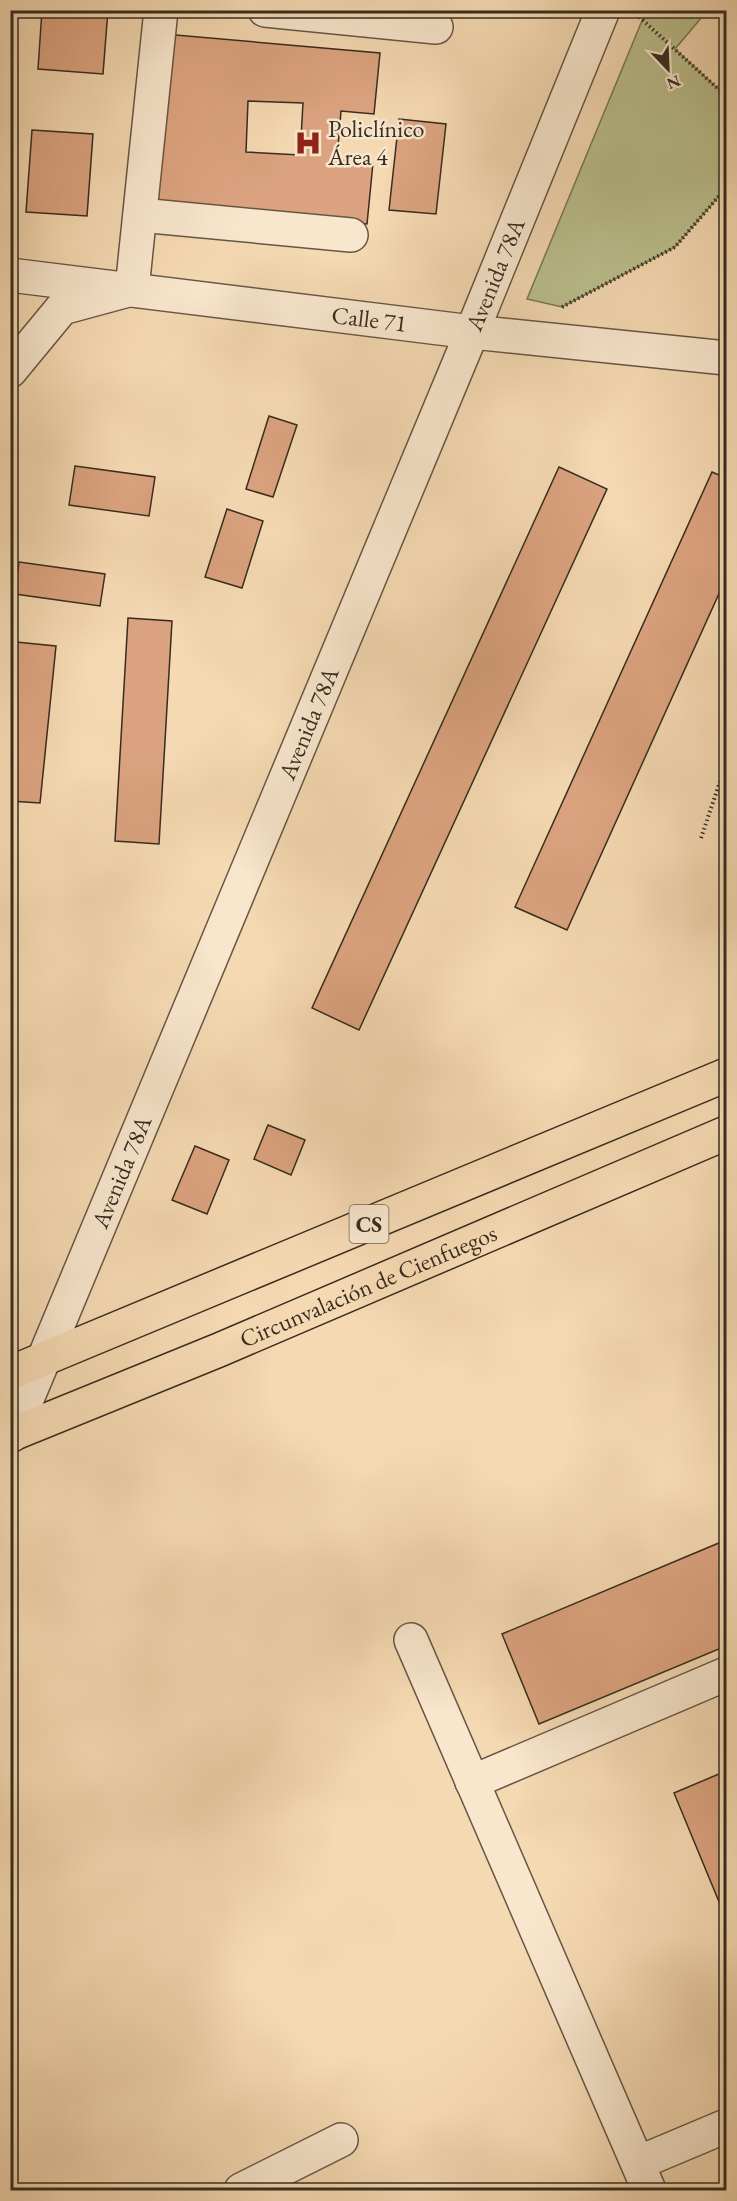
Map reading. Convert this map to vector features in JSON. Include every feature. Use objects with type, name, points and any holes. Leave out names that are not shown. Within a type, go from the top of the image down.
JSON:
[{"type":"highway","name":"CS","points":[[10,1373],[726,1075]]},
{"type":"highway","name":"Circunvalación de Cienfuegos","points":[[11,1435],[230,1346],[726,1133]]},
{"type":"street","points":[[10,371],[62,308],[132,290],[161,10]]},
{"type":"street","points":[[265,10],[436,27]]},
{"type":"street","name":"Avenida 78A","points":[[11,1435],[472,332],[603,10]]},
{"type":"street","points":[[140,215],[351,235]]},
{"type":"street","name":"Calle 71","points":[[10,275],[472,332],[726,358]]},
{"type":"street","points":[[411,1640],[643,2177],[726,2126]]},
{"type":"street","points":[[472,1782],[726,1674]]},
{"type":"street","points":[[241,2190],[341,2140]]},
{"type":"path","points":[[632,10],[726,96]]},
{"type":"path","points":[[510,336],[675,247],[726,188]]},
{"type":"path","points":[[700,838],[726,764]]},
{"type":"green space","points":[[646,11],[707,11],[675,49],[726,96],[726,188],[675,247],[562,307],[527,299]]},
{"type":"building","points":[[42,10],[108,10],[103,74],[38,69]]},
{"type":"building","points":[[164,34],[380,53],[374,114],[341,111],[337,160],[373,163],[367,224],[148,204]],"holes":[[[248,101],[303,103],[300,155],[246,152]]]},
{"type":"building","points":[[399,119],[446,124],[436,214],[389,210]]},
{"type":"building","points":[[32,130],[93,134],[87,216],[26,212]]},
{"type":"building","points":[[269,416],[297,425],[273,497],[246,489]]},
{"type":"building","points":[[75,466],[155,477],[149,516],[69,505]]},
{"type":"building","points":[[559,467],[607,489],[359,1030],[312,1008]]},
{"type":"building","points":[[712,472],[726,478],[726,578],[567,930],[515,907]]},
{"type":"building","points":[[227,509],[263,521],[242,588],[205,577]]},
{"type":"building","points":[[19,562],[105,574],[100,606],[15,594]]},
{"type":"building","points":[[128,618],[172,621],[159,844],[115,841]]},
{"type":"building","points":[[16,642],[56,646],[40,803],[10,801],[10,694]]},
{"type":"building","points":[[10,847],[13,847],[10,878]]},
{"type":"building","points":[[268,1125],[305,1140],[291,1175],[254,1159]]},
{"type":"building","points":[[195,1146],[229,1160],[207,1214],[172,1200]]},
{"type":"building","points":[[726,1540],[726,1646],[539,1724],[502,1634]]},
{"type":"building","points":[[726,1771],[726,1907],[722,1909],[674,1793]]},
{"type":"place","name":"Policlínico Área 4","points":[[308,143]]}]
